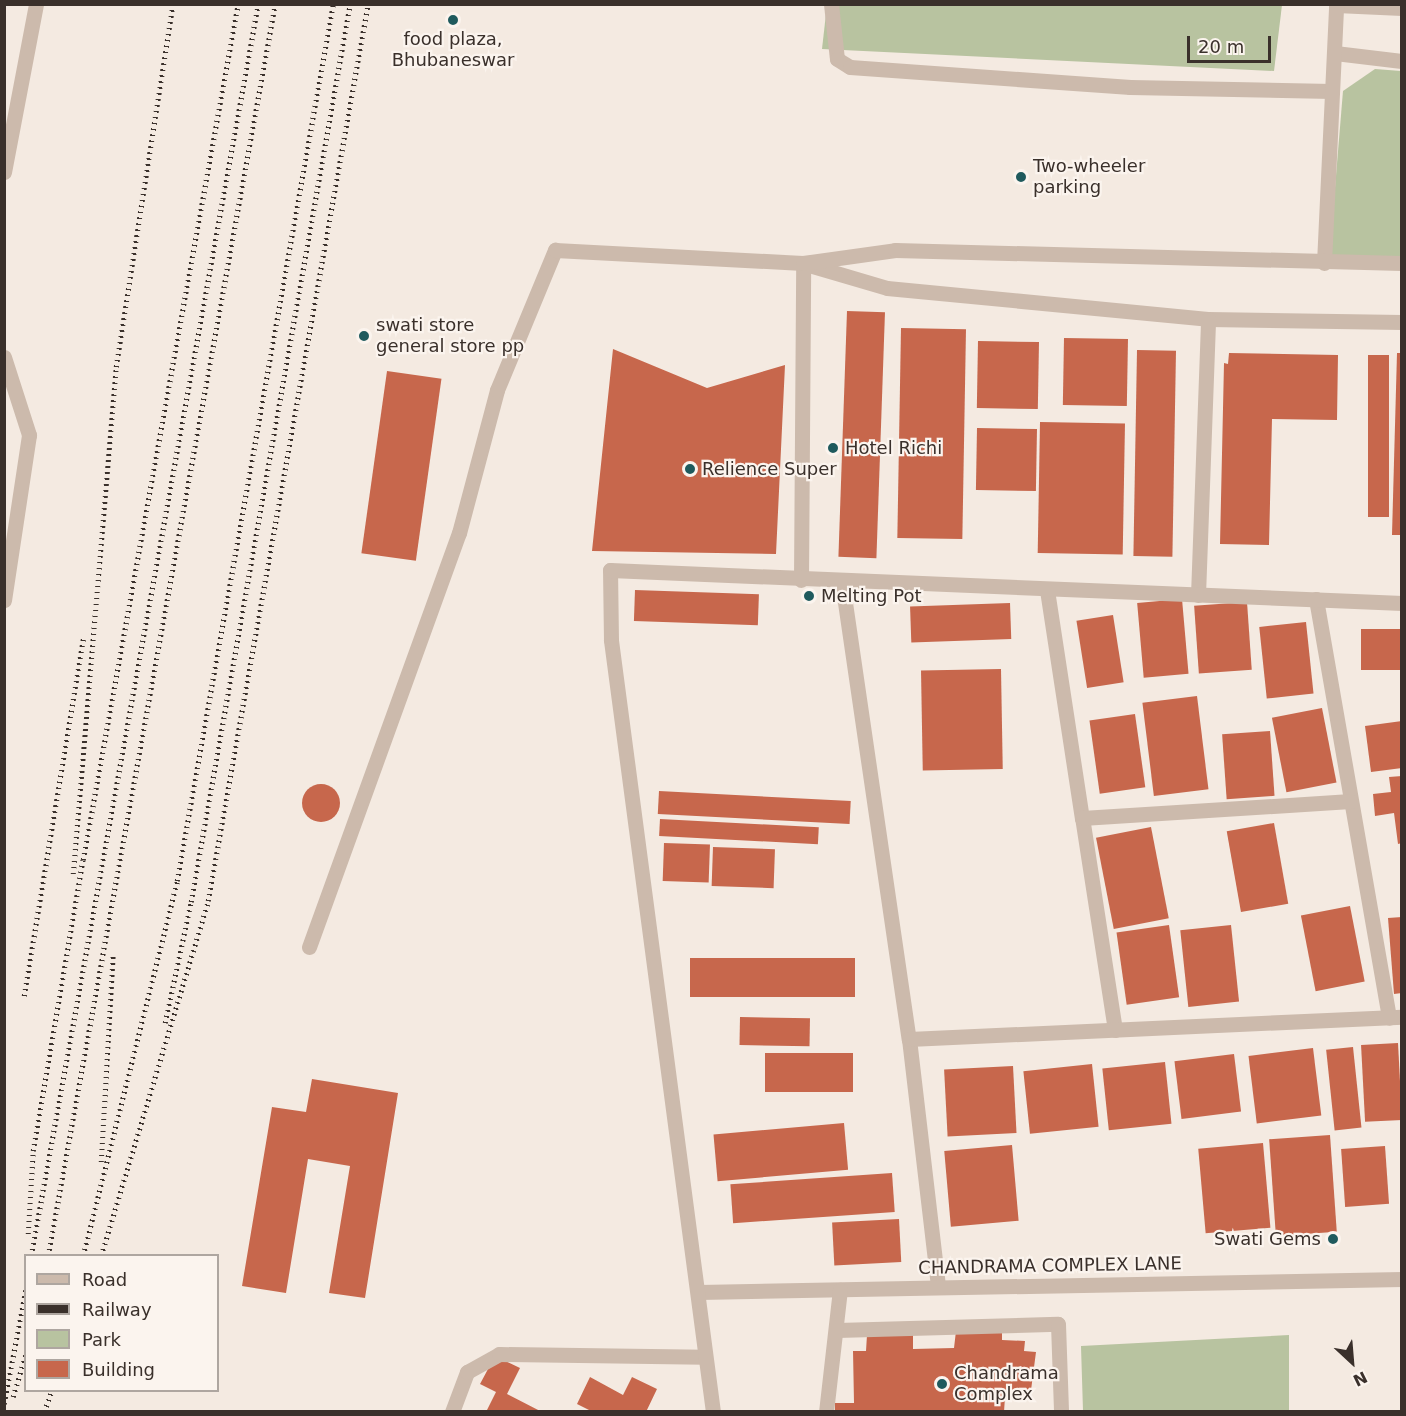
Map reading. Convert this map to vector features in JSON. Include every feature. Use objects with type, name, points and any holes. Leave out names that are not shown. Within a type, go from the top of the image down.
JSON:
[{"type":"street","points":[[4,172],[36,4]]},
{"type":"street","points":[[831,4],[837,59],[850,67],[1130,87],[1332,91]]},
{"type":"street","points":[[1324,263],[1336,5],[1401,8]]},
{"type":"street","points":[[1335,53],[1401,60]]},
{"type":"street","points":[[309,947],[459,533],[497,390],[555,250],[803,263],[895,250],[1324,263],[1401,263]]},
{"type":"street","points":[[803,263],[887,288],[1208,319],[1401,322]]},
{"type":"street","points":[[801,580],[803,263]]},
{"type":"street","points":[[1198,595],[1208,319]]},
{"type":"street","points":[[4,357],[20,392],[29,435],[4,600]]},
{"type":"street","points":[[712,1412],[704,1357],[699,1292],[611,640],[610,570],[842,582],[1401,603]]},
{"type":"street","points":[[842,582],[909,1039],[938,1286]]},
{"type":"street","points":[[1047,590],[1115,1030]]},
{"type":"street","points":[[909,1039],[1395,1018],[1350,801],[1316,600]]},
{"type":"street","points":[[1082,818],[1350,801]]},
{"type":"street","name":"CHANDRAMA COMPLEX LANE","points":[[699,1292],[1401,1279]]},
{"type":"street","points":[[826,1412],[840,1290]]},
{"type":"street","points":[[837,1330],[1058,1324],[1061,1412]]},
{"type":"street","points":[[452,1412],[467,1372],[499,1354],[704,1357]]},
{"type":"green space","points":[[827,5],[1282,5],[1274,71],[822,49]]},
{"type":"green space","points":[[1375,69],[1401,71],[1401,266],[1329,260],[1343,91]]},
{"type":"green space","points":[[1289,1335],[1289,1411],[1083,1411],[1081,1346]]},
{"type":"building","points":[[847,311],[885,312],[876,558],[838,557]]},
{"type":"building","points":[[901,328],[966,329],[962,539],[897,538]]},
{"type":"building","points":[[1064,338],[1128,339],[1127,406],[1063,405]]},
{"type":"building","points":[[978,341],[1039,342],[1038,409],[977,408]]},
{"type":"building","name":"Relience Super","points":[[613,349],[707,388],[785,365],[776,554],[592,551]]},
{"type":"building","points":[[1137,350],[1176,351],[1172,557],[1133,556]]},
{"type":"building","points":[[1229,353],[1338,355],[1337,420],[1272,419],[1269,545],[1220,544],[1224,363],[1228,364]]},
{"type":"building","points":[[1397,353],[1402,353],[1402,535],[1392,535]]},
{"type":"building","points":[[1368,355],[1389,355],[1389,517],[1368,517]]},
{"type":"building","points":[[387,371],[441,379],[416,561],[361,553]]},
{"type":"building","points":[[1040,422],[1125,423],[1123,554],[1038,553]]},
{"type":"building","points":[[977,428],[1037,429],[1036,491],[976,490]]},
{"type":"building","points":[[635,590],[759,594],[758,625],[634,621]]},
{"type":"building","points":[[1182,599],[1189,674],[1144,678],[1137,603]]},
{"type":"building","points":[[1247,602],[1252,670],[1199,674],[1194,606]]},
{"type":"building","points":[[1010,603],[1011,639],[911,642],[910,606]]},
{"type":"building","points":[[1113,615],[1124,682],[1087,688],[1076,621]]},
{"type":"building","points":[[1306,622],[1314,694],[1267,699],[1259,627]]},
{"type":"building","points":[[1361,629],[1402,629],[1402,670],[1361,670]]},
{"type":"building","points":[[1001,669],[1003,769],[923,770],[921,670]]},
{"type":"building","points":[[1197,696],[1208,789],[1154,796],[1142,703]]},
{"type":"building","points":[[1322,708],[1337,783],[1286,792],[1272,718]]},
{"type":"building","points":[[1135,714],[1145,787],[1100,794],[1089,720]]},
{"type":"building","points":[[1402,721],[1402,768],[1371,772],[1365,726]]},
{"type":"building","points":[[1270,731],[1275,796],[1227,799],[1222,734]]},
{"type":"building","points":[[1402,776],[1402,843],[1398,844],[1394,813],[1375,816],[1373,794],[1391,792],[1389,777]]},
{"type":"building","points":[[321,784],[335,789],[340,803],[335,817],[321,822],[307,817],[302,803],[307,789]]},
{"type":"building","points":[[659,791],[851,801],[850,824],[658,814]]},
{"type":"building","points":[[660,819],[819,827],[818,844],[659,836]]},
{"type":"building","points":[[1274,823],[1288,904],[1241,912],[1227,831]]},
{"type":"building","points":[[1151,827],[1169,918],[1114,929],[1096,838]]},
{"type":"building","points":[[664,843],[710,845],[709,883],[663,881]]},
{"type":"building","points":[[713,847],[775,849],[774,888],[712,886]]},
{"type":"building","points":[[1350,906],[1365,982],[1316,991],[1301,916]]},
{"type":"building","points":[[1402,917],[1402,993],[1394,994],[1388,918]]},
{"type":"building","points":[[1169,925],[1179,997],[1127,1005],[1117,932]]},
{"type":"building","points":[[1231,925],[1239,1002],[1188,1007],[1180,930]]},
{"type":"building","points":[[690,958],[855,958],[855,997],[690,997]]},
{"type":"building","points":[[740,1017],[810,1018],[810,1046],[740,1045]]},
{"type":"building","points":[[1398,1043],[1402,1120],[1365,1122],[1361,1045]]},
{"type":"building","points":[[1353,1047],[1361,1128],[1335,1130],[1326,1050]]},
{"type":"building","points":[[1313,1048],[1321,1115],[1257,1123],[1248,1056]]},
{"type":"building","points":[[765,1053],[853,1053],[853,1092],[765,1092]]},
{"type":"building","points":[[1234,1054],[1241,1112],[1182,1119],[1174,1061]]},
{"type":"building","points":[[1165,1062],[1171,1124],[1109,1130],[1102,1069]]},
{"type":"building","points":[[1092,1064],[1099,1127],[1030,1134],[1023,1071]]},
{"type":"building","points":[[1013,1066],[1017,1133],[948,1137],[944,1070]]},
{"type":"building","points":[[312,1079],[398,1093],[365,1298],[329,1293],[350,1166],[308,1159],[286,1293],[242,1286],[272,1107],[306,1112]]},
{"type":"building","points":[[844,1123],[848,1170],[718,1181],[713,1134]]},
{"type":"building","points":[[1330,1135],[1337,1232],[1276,1236],[1269,1139]]},
{"type":"building","points":[[1263,1143],[1270,1228],[1206,1233],[1198,1149]]},
{"type":"building","points":[[1012,1145],[1019,1221],[951,1227],[944,1151]]},
{"type":"building","points":[[1385,1146],[1389,1204],[1345,1207],[1341,1149]]},
{"type":"building","points":[[892,1173],[895,1212],[733,1223],[730,1184]]},
{"type":"building","points":[[899,1219],[901,1262],[834,1265],[832,1223]]},
{"type":"building","name":"Chandrama Complex","points":[[956,1331],[1002,1332],[1002,1340],[1025,1341],[1024,1351],[1036,1352],[1030,1398],[1005,1397],[1004,1412],[835,1412],[835,1403],[854,1403],[853,1351],[866,1351],[867,1335],[913,1335],[913,1349],[954,1348]]},
{"type":"building","points":[[495,1356],[520,1368],[507,1394],[542,1412],[486,1412],[496,1392],[480,1384]]},
{"type":"building","points":[[590,1377],[623,1395],[632,1377],[657,1389],[646,1412],[593,1412],[577,1404]]},
{"type":"railway","points":[[73,874],[116,367],[173,4]]},
{"type":"railway","points":[[28,1234],[33,1151],[83,860],[238,4]]},
{"type":"railway","points":[[31,1254],[258,4]]},
{"type":"railway","points":[[48,1254],[275,4]]},
{"type":"railway","points":[[84,1254],[177,881],[333,4]]},
{"type":"railway","points":[[165,1023],[191,902],[350,4]]},
{"type":"railway","points":[[102,1254],[208,901],[368,4]]},
{"type":"railway","points":[[24,996],[83,639]]},
{"type":"railway","points":[[101,1162],[113,955]]},
{"type":"railway","points":[[4,1404],[24,1299]]},
{"type":"railway","points":[[13,1397],[24,1360]]},
{"type":"railway","points":[[44,1412],[51,1392]]},
{"type":"place","name":"food plaza, Bhubaneswar","points":[[453,20]]},
{"type":"place","name":"Two-wheeler parking","points":[[1021,177]]},
{"type":"place","name":"swati store general store pp","points":[[364,336]]},
{"type":"place","name":"Hotel Richi","points":[[833,448]]},
{"type":"place","name":"Relience Super","points":[[690,469]]},
{"type":"place","name":"Melting Pot","points":[[809,596]]},
{"type":"place","name":"Swati Gems","points":[[1333,1239]]},
{"type":"place","name":"Chandrama Complex","points":[[942,1384]]}]
